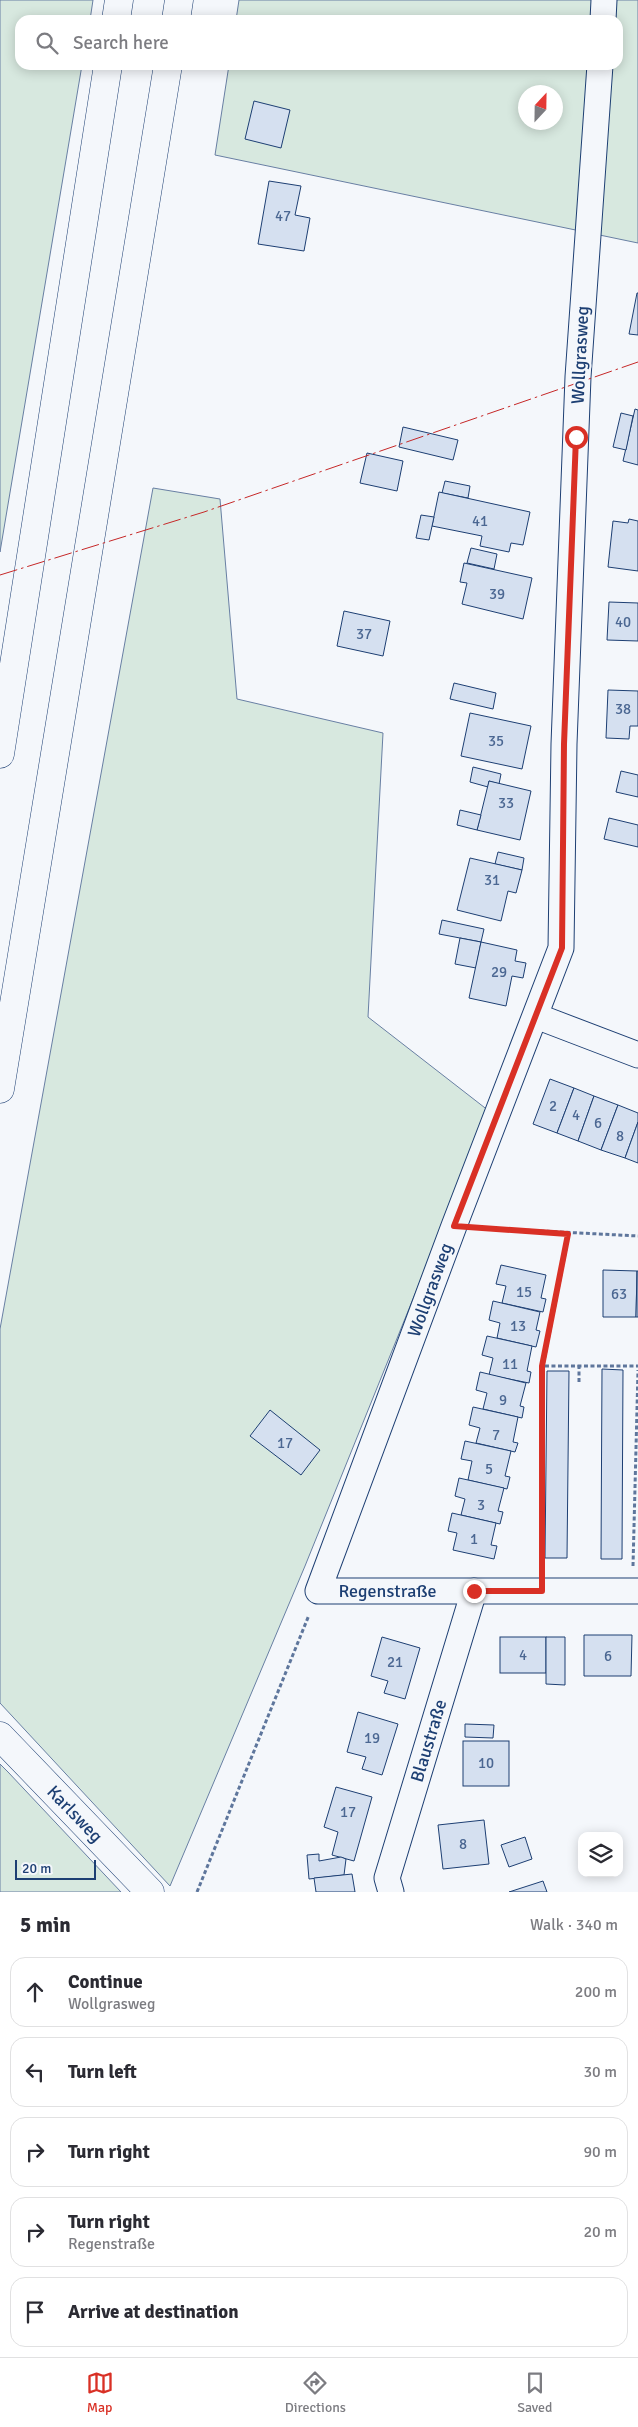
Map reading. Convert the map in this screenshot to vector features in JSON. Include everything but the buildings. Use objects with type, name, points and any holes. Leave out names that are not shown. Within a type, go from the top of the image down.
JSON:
[{"type":"main road","points":[[117,15],[119,0]]},
{"type":"main road","points":[[177,15],[179,0]]},
{"type":"main road","points":[[0,754],[107,70]]},
{"type":"main road","points":[[0,1089],[167,70]]},
{"type":"main road","name":"Karlsweg","points":[[3,1739],[150,1892]]},
{"type":"street","points":[[603,15],[604,0]]},
{"type":"street","name":"Wollgrasweg","points":[[318,1591],[454,1226],[562,948],[564,744],[578,377],[600,70]]},
{"type":"street","points":[[536,1016],[638,1055]]},
{"type":"street","name":"Regenstraße","points":[[318,1591],[635,1591]]},
{"type":"street","name":"Blaustraße","points":[[391,1892],[387,1878],[474,1591]]},
{"type":"path","points":[[454,1226],[568,1234],[638,1236]]},
{"type":"path","points":[[542,1591],[542,1366],[568,1234]]},
{"type":"path","points":[[542,1366],[578,1365],[638,1368],[635,1591]]},
{"type":"path","points":[[578,1365],[579,1382]]},
{"type":"path","points":[[197,1892],[318,1591]]},
{"type":"shaded area","points":[[0,0],[93,0],[91,15],[15,15],[15,70],[81,70],[0,552]]},
{"type":"shaded area","points":[[239,0],[638,0],[638,243],[215,155],[228,70],[623,70],[623,15],[237,15]]},
{"type":"shaded area","points":[[153,488],[220,499],[237,699],[383,733],[368,1017],[489,1111],[305,1566],[170,1886],[0,1703],[0,1329]]},
{"type":"shaded area","points":[[0,1764],[8,1772],[121,1892],[0,1892]]},
{"type":"power","points":[[0,575],[204,512],[638,362]]},
{"type":"route","points":[[474,1591],[542,1591],[542,1366],[568,1234],[454,1226],[562,948],[564,744],[576,437]]}]
